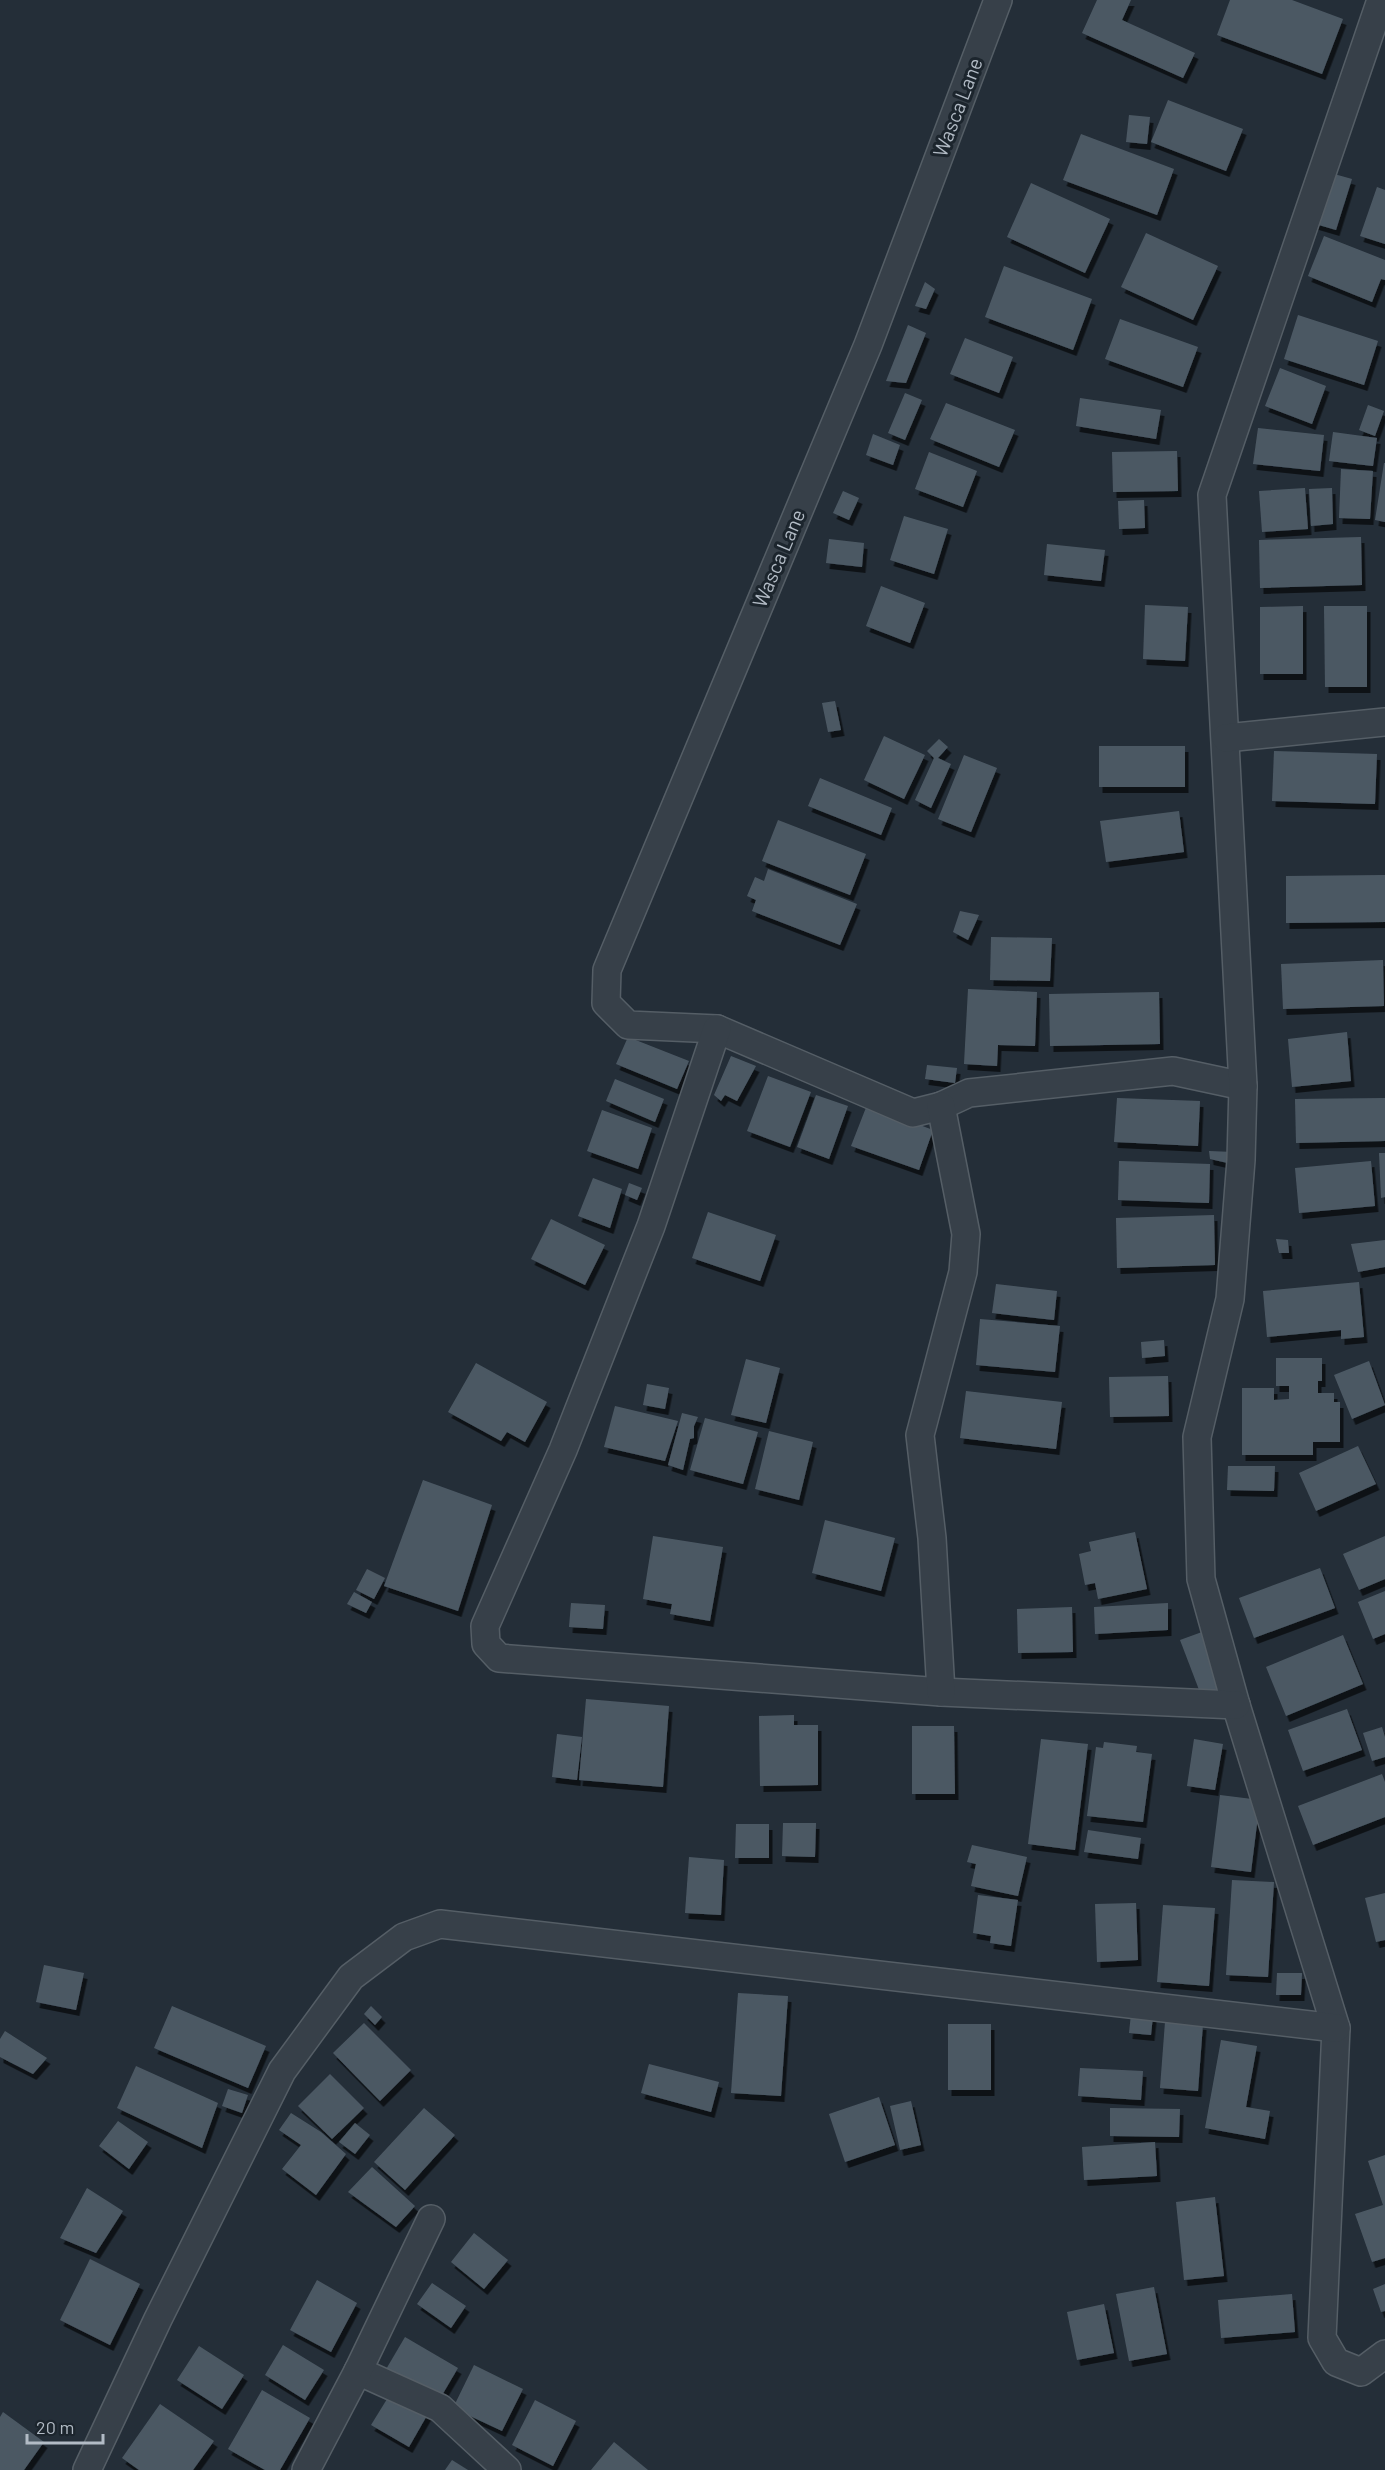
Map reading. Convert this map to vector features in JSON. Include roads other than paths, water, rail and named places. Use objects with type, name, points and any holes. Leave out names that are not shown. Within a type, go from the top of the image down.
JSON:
[{"type":"street","name":"Wasca Lane","points":[[717,1029],[628,1025],[606,1003],[606,970],[868,345],[998,0]]},
{"type":"street","points":[[1381,0],[1212,495],[1243,1086],[1241,1161],[1230,1299],[1197,1437],[1201,1579],[1236,1705],[1336,2028],[1322,2338],[1336,2362],[1361,2372],[1385,2354]]},
{"type":"street","points":[[1226,738],[1385,722]]},
{"type":"street","points":[[1236,1705],[941,1692],[499,1658],[486,1644],[485,1626],[563,1450],[651,1226],[717,1029],[913,1113],[941,1106],[969,1093],[1173,1071],[1243,1086]]},
{"type":"street","points":[[941,1106],[966,1234],[963,1272],[920,1435],[932,1538],[941,1692]]},
{"type":"street","points":[[87,2470],[158,2319],[282,2071],[351,1977],[404,1937],[440,1924],[1336,2028]]},
{"type":"street","points":[[306,2470],[358,2371],[431,2220]]},
{"type":"street","points":[[358,2371],[440,2408],[507,2470]]}]
